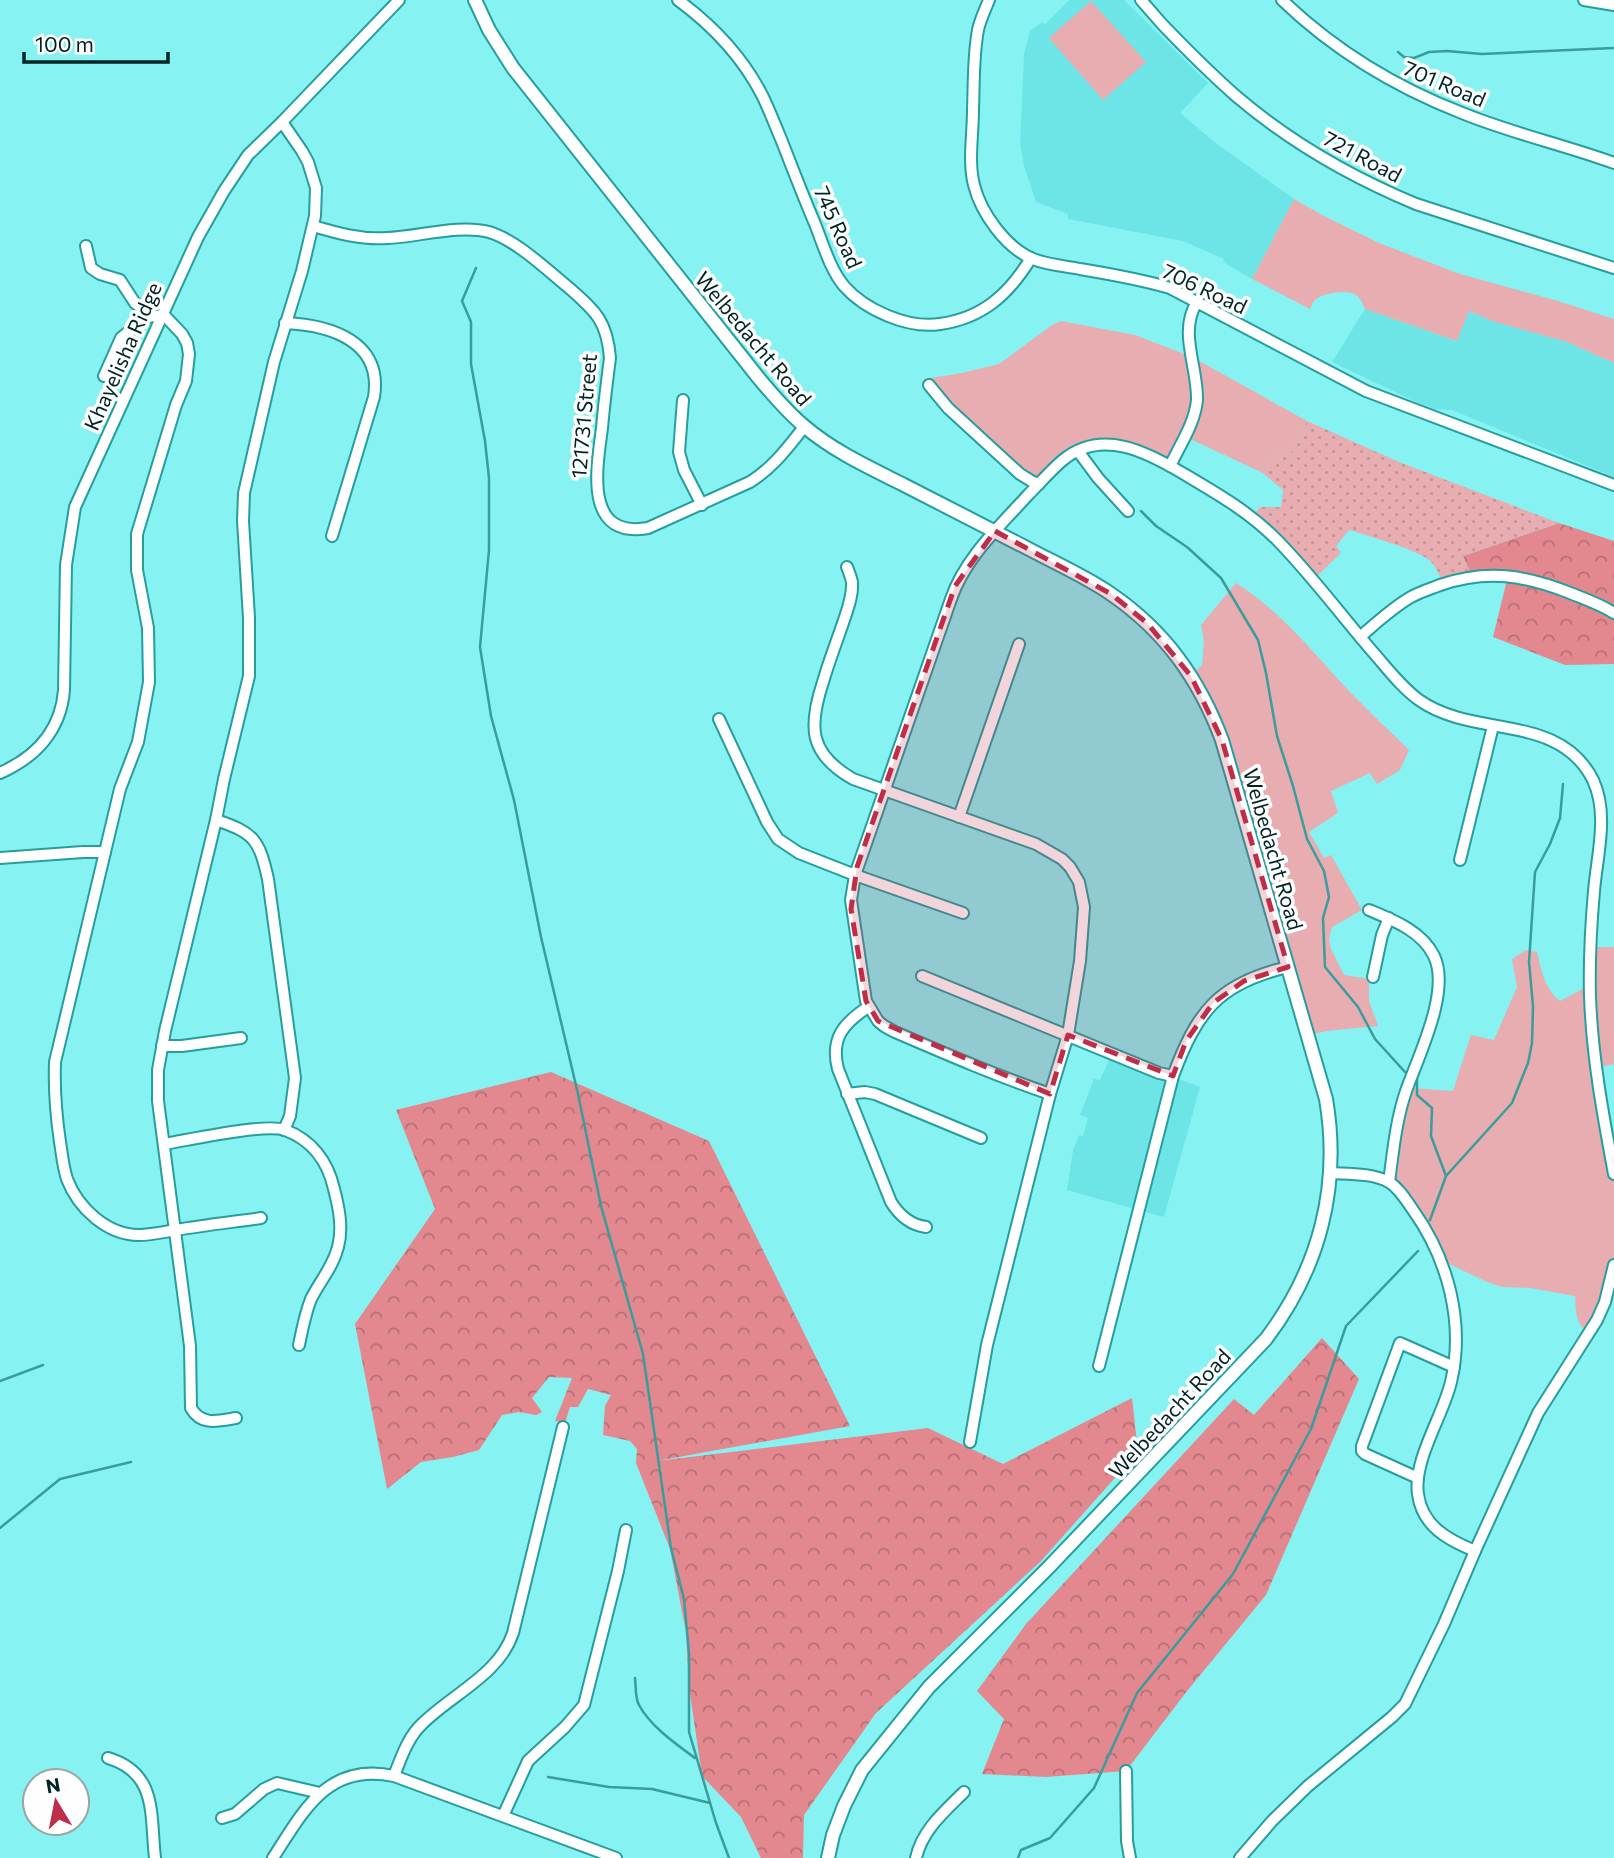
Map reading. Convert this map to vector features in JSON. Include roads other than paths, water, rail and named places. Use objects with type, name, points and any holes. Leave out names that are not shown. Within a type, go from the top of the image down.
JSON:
[{"type":"street","name":"Khayelisha Ridge","points":[[0,773],[25,760],[38,749],[59,717],[64,690],[66,565],[75,507],[158,315],[198,237],[248,155],[399,0]]},
{"type":"street","name":"Welbedacht Road","points":[[475,0],[502,51],[521,78],[757,376],[804,427],[866,466],[995,531],[1111,594],[1147,623],[1171,648],[1208,705],[1222,740],[1326,1099],[1331,1173],[1322,1225],[1314,1255],[1278,1322],[1094,1521],[929,1687],[883,1741],[852,1788],[833,1835],[828,1858]]},
{"type":"street","name":"745 Road","points":[[678,0],[727,45],[752,78],[763,96],[832,265],[844,286],[870,308],[890,317],[918,324],[931,326],[952,323],[983,310],[999,298],[1013,285],[1031,258]]},
{"type":"street","name":"706 Road","points":[[989,0],[978,28],[976,47],[972,162],[974,183],[982,206],[1007,240],[1031,258],[1051,264],[1170,288],[1366,391],[1614,485]]},
{"type":"street","name":"701 Road","points":[[1282,0],[1329,40],[1397,84],[1464,114],[1614,163]]},
{"type":"street","points":[[1584,0],[1614,5]]},
{"type":"street","name":"721 Road","points":[[1144,1],[1173,35],[1238,97],[1318,155],[1391,194],[1416,204],[1614,268]]},
{"type":"street","points":[[236,1418],[202,1420],[191,1408],[190,1346],[164,1144],[158,1070],[249,676],[244,493],[271,374],[302,271],[315,216],[316,188],[302,151],[282,122]]},
{"type":"street","name":"121731 Street","points":[[313,226],[373,239],[463,230],[498,236],[523,251],[594,312],[609,340],[610,358],[596,469],[596,491],[606,514],[617,524],[641,529],[654,525],[702,505],[761,475],[804,427]]},
{"type":"street","points":[[86,246],[91,268],[100,274],[120,280],[135,303],[158,315],[182,334],[190,354],[186,381],[176,405],[137,534],[138,570],[148,628],[149,682],[138,742],[120,789],[55,1062],[54,1085],[64,1164],[67,1178],[83,1207],[103,1224],[126,1234],[139,1235],[261,1218]]},
{"type":"street","points":[[1170,466],[1186,436],[1196,404],[1189,337],[1190,319],[1197,302]]},
{"type":"street","points":[[104,376],[121,338],[147,317],[158,315]]},
{"type":"street","points":[[285,323],[310,324],[336,331],[349,338],[364,353],[374,373],[374,397],[332,536]]},
{"type":"street","points":[[929,385],[948,408],[1020,474],[1039,484]]},
{"type":"street","points":[[683,400],[679,452],[684,470],[702,505]]},
{"type":"street","points":[[1050,1094],[1008,1080],[895,1032],[878,1021],[868,1007],[851,900],[855,875],[962,572],[995,531],[1063,460],[1097,445],[1117,444],[1170,466],[1231,501],[1265,527],[1392,675],[1420,700],[1447,715],[1540,735],[1558,742],[1570,750],[1590,774],[1600,798],[1601,825],[1594,892],[1590,993],[1595,1065],[1614,1174]]},
{"type":"street","points":[[1079,451],[1098,478],[1128,511]]},
{"type":"street","points":[[847,567],[852,582],[849,604],[815,711],[814,730],[821,752],[835,768],[853,779],[1047,849],[1070,867],[1079,882],[1084,907],[1076,989],[1068,1035],[1050,1094],[987,1345],[970,1442]]},
{"type":"street","points":[[1360,637],[1412,596],[1448,582],[1482,575],[1526,578],[1597,603],[1614,613]]},
{"type":"street","points":[[960,817],[1019,644]]},
{"type":"street","points":[[719,719],[767,822],[778,839],[799,853],[964,913]]},
{"type":"street","points":[[1460,860],[1493,726]]},
{"type":"street","points":[[216,820],[237,827],[253,839],[263,857],[268,879],[294,1066],[293,1100],[284,1130]]},
{"type":"street","points":[[0,858],[105,852]]},
{"type":"street","points":[[1369,910],[1412,932],[1426,945],[1438,966],[1439,979],[1427,1039],[1400,1111],[1389,1182]]},
{"type":"street","points":[[1373,977],[1382,935],[1389,918]]},
{"type":"street","points":[[1100,1366],[1173,1076],[1186,1041],[1213,1003],[1233,986],[1269,971],[1288,967]]},
{"type":"street","points":[[922,976],[1159,1073],[1173,1076]]},
{"type":"street","points":[[868,1007],[844,1027],[836,1044],[836,1062],[891,1202],[905,1218],[918,1226],[926,1227]]},
{"type":"street","points":[[162,1046],[183,1046],[241,1038]]},
{"type":"street","points":[[847,1094],[875,1094],[981,1138]]},
{"type":"street","points":[[164,1144],[254,1130],[284,1130],[311,1145],[325,1163],[337,1202],[339,1243],[329,1270],[312,1297],[299,1345]]},
{"type":"street","points":[[1331,1173],[1371,1177],[1389,1182],[1401,1192],[1417,1215],[1440,1258],[1454,1305],[1454,1367],[1446,1400],[1420,1466],[1419,1502],[1432,1525],[1450,1540],[1475,1551]]},
{"type":"street","points":[[1240,1858],[1272,1821],[1308,1786],[1405,1704],[1444,1624],[1538,1413],[1597,1320],[1605,1302],[1614,1265]]},
{"type":"street","points":[[1418,1478],[1365,1454],[1362,1446],[1401,1343],[1454,1367]]},
{"type":"street","points":[[394,1776],[415,1731],[492,1666],[507,1648],[513,1633],[563,1427]]},
{"type":"street","points":[[503,1816],[528,1761],[565,1727],[584,1705],[621,1572],[625,1530]]},
{"type":"street","points":[[108,1758],[122,1762],[134,1770],[147,1789],[155,1858]]},
{"type":"street","points":[[1126,1771],[1127,1842],[1130,1858]]},
{"type":"street","points":[[273,1858],[320,1793],[338,1779],[376,1772],[394,1776],[615,1858]]},
{"type":"street","points":[[222,1818],[235,1814],[264,1789],[277,1783],[320,1793]]},
{"type":"street","points":[[916,1858],[929,1829],[964,1792]]},
{"type":"waterway","points":[[1398,52],[1404,57],[1414,58],[1429,52],[1447,51],[1482,54],[1614,48]]},
{"type":"waterway","points":[[476,268],[462,301],[471,322],[471,364],[489,478],[489,550],[480,647],[491,716],[514,800],[541,937],[601,1206],[643,1354],[671,1548],[684,1599],[689,1653],[689,1732],[729,1858]]},
{"type":"waterway","points":[[1141,511],[1221,578],[1258,640],[1277,736],[1307,839],[1324,871],[1329,897],[1323,918],[1325,967],[1358,1007],[1375,1039],[1405,1072]]},
{"type":"waterway","points":[[1446,1176],[1512,1103],[1528,1063],[1532,1043],[1533,1006],[1529,962],[1535,872],[1560,818],[1563,784]]},
{"type":"waterway","points":[[1417,1078],[1417,1095],[1432,1108],[1431,1136],[1446,1176],[1430,1220]]},
{"type":"waterway","points":[[1018,1858],[1021,1850],[1050,1838],[1094,1788],[1137,1693],[1233,1574],[1311,1429],[1346,1326],[1418,1251]]},
{"type":"waterway","points":[[0,1381],[43,1365]]},
{"type":"waterway","points":[[0,1528],[60,1479],[131,1462]]},
{"type":"waterway","points":[[635,1678],[637,1699],[644,1713],[664,1735],[695,1758]]},
{"type":"waterway","points":[[548,1777],[609,1787],[652,1789],[710,1803]]}]
